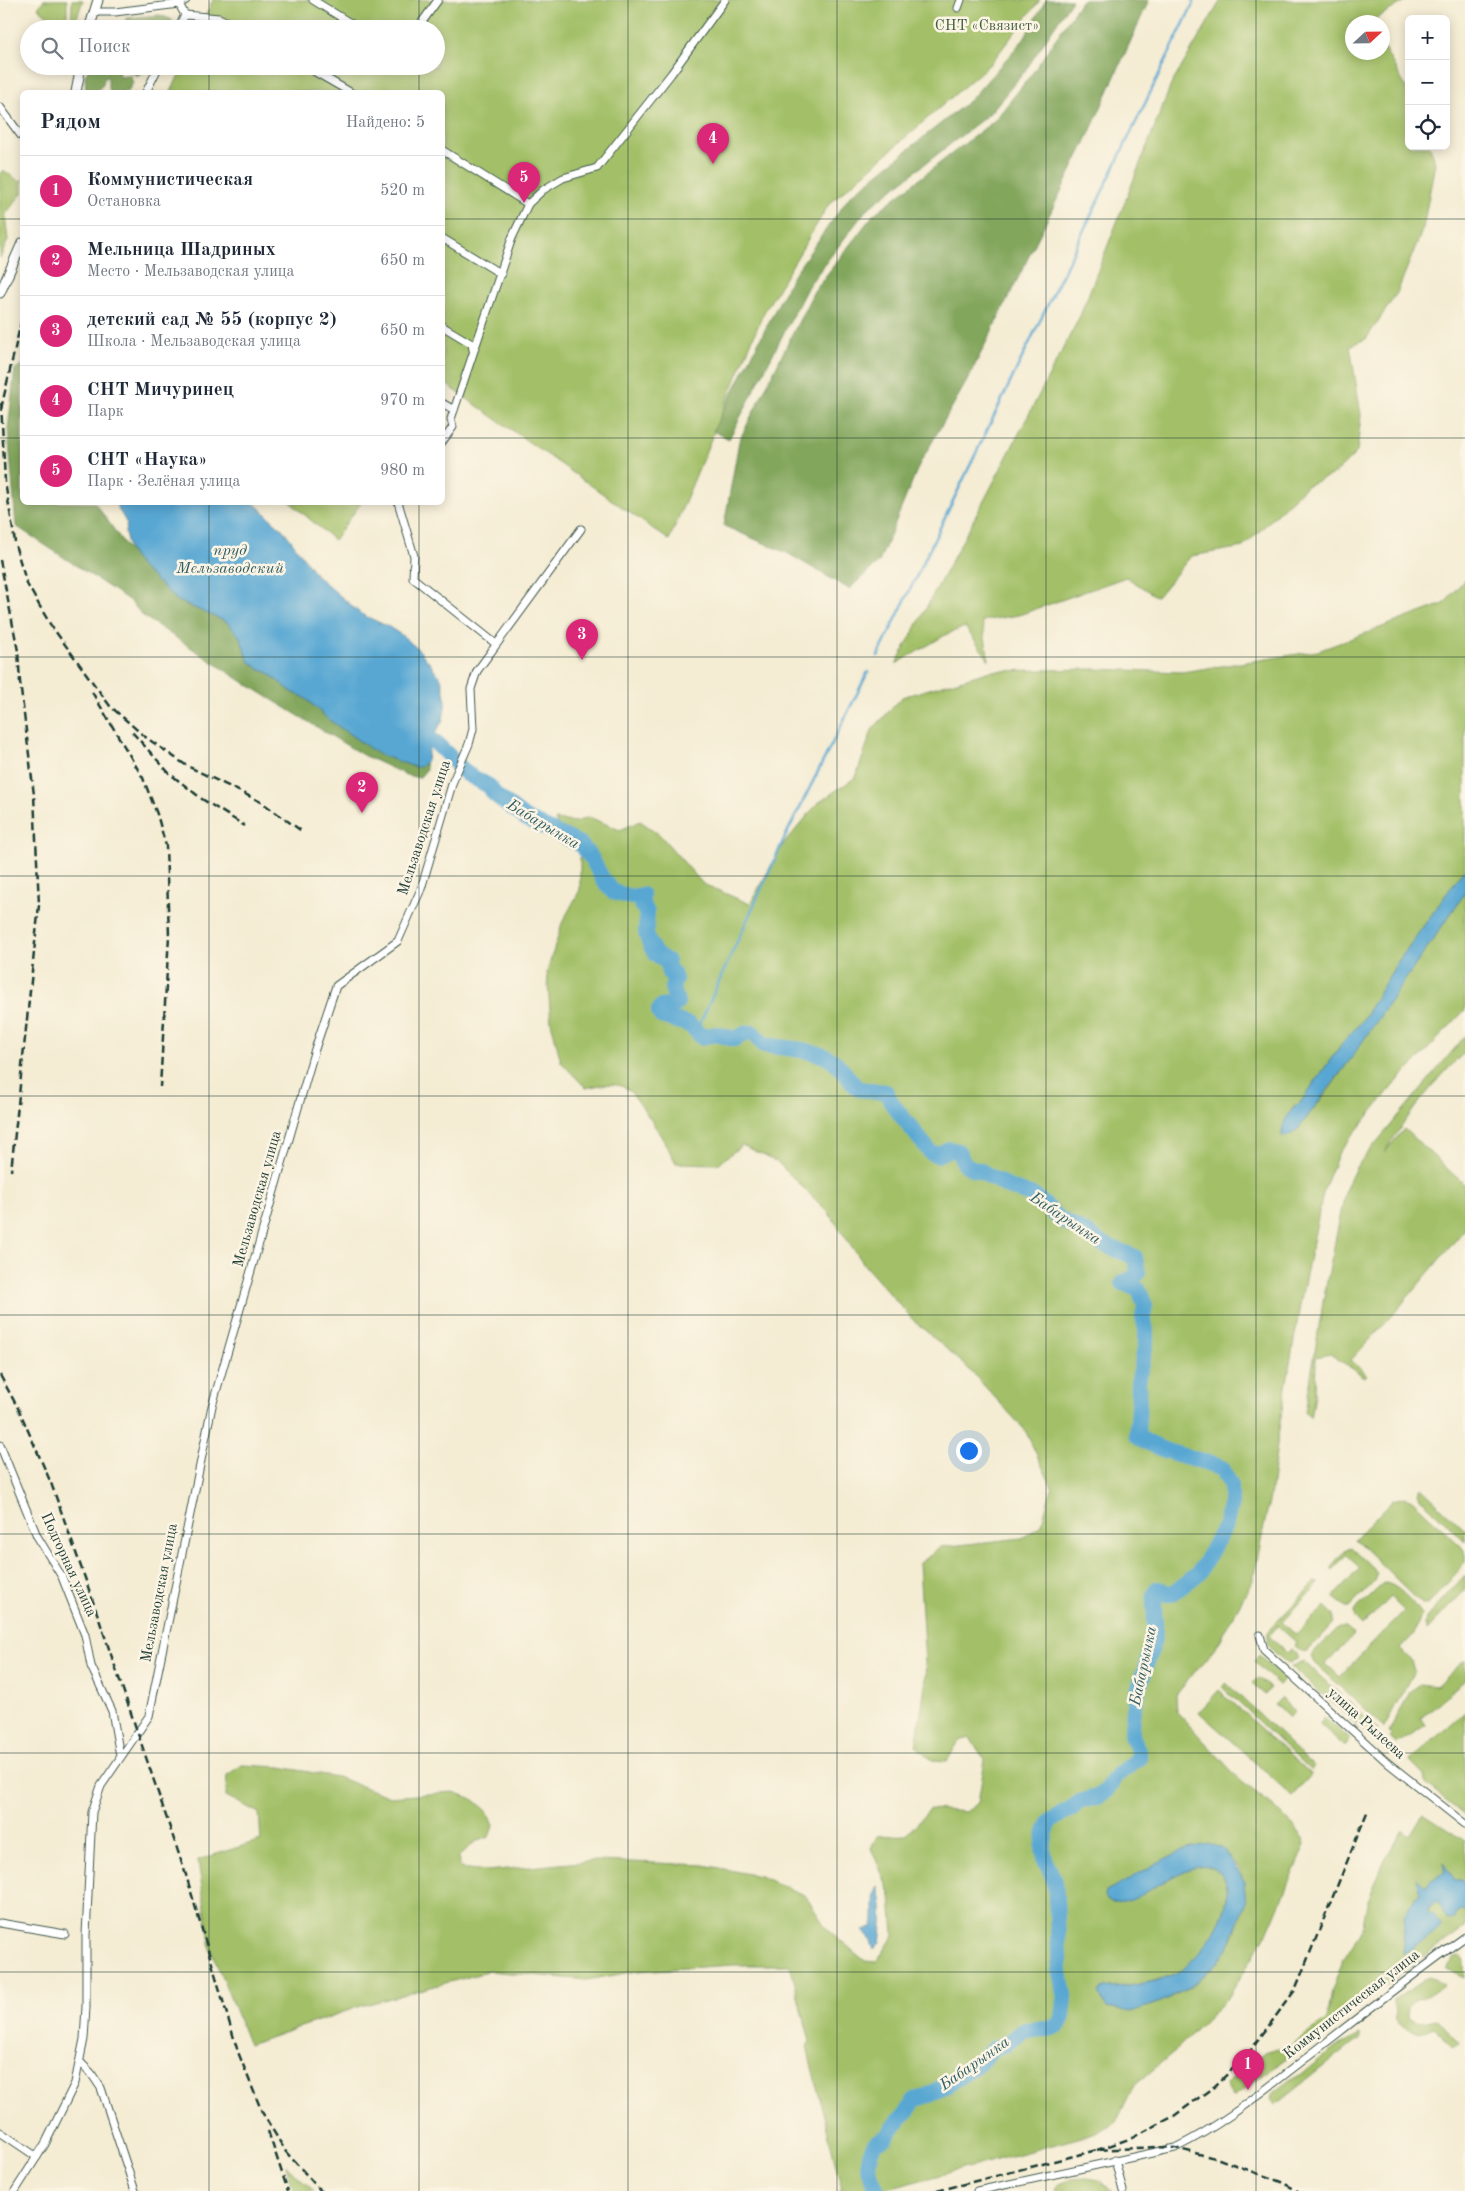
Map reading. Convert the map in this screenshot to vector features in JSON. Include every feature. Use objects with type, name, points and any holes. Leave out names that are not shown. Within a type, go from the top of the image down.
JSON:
[{"type":"street","points":[[92,20],[98,0]]},
{"type":"street","points":[[313,0],[345,20]]},
{"type":"street","points":[[424,20],[438,0]]},
{"type":"street","points":[[445,438],[453,427],[451,419],[473,350],[512,238],[528,204],[543,190],[563,178],[597,168],[671,74],[725,0]]},
{"type":"street","points":[[958,8],[961,0]]},
{"type":"street","points":[[94,12],[115,12],[182,2],[185,15],[182,20]]},
{"type":"street","points":[[185,15],[223,20]]},
{"type":"street","points":[[76,90],[79,75]]},
{"type":"street","points":[[147,90],[154,75]]},
{"type":"street","points":[[321,75],[347,90]]},
{"type":"street","points":[[0,107],[20,134]]},
{"type":"street","points":[[445,152],[528,204]]},
{"type":"street","points":[[445,240],[500,274]]},
{"type":"street","points":[[0,293],[20,248]]},
{"type":"street","points":[[445,328],[472,344],[473,350]]},
{"type":"street","points":[[445,405],[454,410]]},
{"type":"street","points":[[399,505],[414,556],[414,578],[496,644]]},
{"type":"street","name":"Мельзаводская улица","points":[[15,2191],[37,2157],[72,2091],[80,2062],[86,2007],[86,1935],[92,1812],[101,1786],[149,1716],[212,1406],[315,1049],[336,986],[398,941],[428,867],[453,780],[473,729],[470,697],[477,671],[581,529]]},
{"type":"street","name":"Подгорная улица","points":[[0,1446],[37,1536],[62,1577],[85,1635],[91,1666],[112,1711],[120,1756]]},
{"type":"street","name":"улица Рылеева","points":[[1260,1635],[1264,1650],[1388,1762],[1465,1824]]},
{"type":"street","points":[[0,1924],[65,1934]]},
{"type":"street","name":"Коммунистическая улица","points":[[977,2191],[1175,2148],[1194,2139],[1235,2113],[1426,1964],[1465,1937]]},
{"type":"street","points":[[80,2062],[91,2073],[101,2088],[135,2191]]},
{"type":"street","points":[[0,2132],[37,2157]]},
{"type":"street","points":[[1115,2160],[1122,2191]]},
{"type":"green space","points":[[44,0],[67,0],[67,20],[53,20],[38,8]]},
{"type":"green space","points":[[72,0],[83,0],[76,20],[71,20]]},
{"type":"green space","name":"СНТ «Связист»","points":[[213,0],[1040,0],[991,63],[829,204],[763,314],[669,540],[446,384],[445,385],[445,90],[172,90],[179,75],[445,75],[445,20],[203,20]]},
{"type":"green space","points":[[1046,0],[1072,0],[1025,71],[989,114],[867,209],[808,286],[729,439],[713,431],[792,277],[850,196],[970,100],[1023,40]]},
{"type":"green space","points":[[1082,0],[1149,0],[1085,143],[968,379],[919,465],[879,562],[849,589],[787,553],[724,526],[739,441],[814,291],[873,215],[995,120],[1031,75]]},
{"type":"green space","points":[[1221,0],[1407,0],[1382,15],[1345,15],[1345,60],[1390,59],[1405,86],[1405,150],[1431,150],[1435,163],[1423,228],[1397,293],[1366,339],[1350,346],[1361,415],[1357,452],[1336,473],[1306,486],[1243,547],[1191,556],[1157,597],[1126,577],[1019,615],[982,621],[989,660],[965,627],[947,634],[896,664],[1080,316],[1171,85]]},
{"type":"green space","points":[[160,15],[172,20],[126,20],[126,18]]},
{"type":"green space","points":[[119,75],[120,77],[130,75],[133,83],[128,90],[110,90],[108,77],[104,78],[103,85],[97,90],[86,90],[85,76]]},
{"type":"green space","points":[[3,170],[20,182],[20,196],[5,215],[8,240],[0,258],[0,174]]},
{"type":"green space","points":[[20,366],[20,505],[96,505],[140,566],[178,601],[227,622],[240,637],[249,661],[260,670],[267,672],[292,692],[304,697],[328,719],[378,754],[415,767],[425,762],[426,770],[419,778],[406,775],[361,754],[240,680],[143,616],[130,601],[16,526],[8,429],[15,369]]},
{"type":"green space","points":[[293,505],[360,505],[334,540]]},
{"type":"green space","points":[[1465,579],[1465,868],[1397,963],[1362,1021],[1343,1042],[1300,1103],[1292,1108],[1285,1137],[1298,1129],[1331,1087],[1465,893],[1465,1010],[1392,1087],[1339,1152],[1324,1189],[1302,1294],[1280,1422],[1270,1497],[1253,1580],[1220,1641],[1176,1695],[1177,1712],[1242,1782],[1275,1807],[1304,1838],[1305,1845],[1267,1933],[1228,1998],[1177,2049],[1133,2087],[1116,2122],[1097,2133],[881,2191],[839,2191],[842,2190],[807,2047],[810,2041],[790,1965],[733,1965],[637,1971],[587,1980],[490,1971],[361,2006],[249,2045],[211,1950],[198,1860],[261,1840],[259,1813],[226,1796],[227,1775],[242,1765],[280,1767],[337,1777],[390,1797],[454,1792],[473,1799],[487,1811],[493,1826],[489,1837],[475,1842],[458,1857],[460,1868],[487,1871],[592,1861],[631,1862],[704,1865],[759,1876],[805,1895],[826,1928],[865,1961],[877,1962],[894,1935],[891,1895],[871,1848],[877,1836],[906,1835],[930,1809],[966,1812],[978,1803],[985,1760],[970,1738],[959,1741],[947,1761],[932,1760],[916,1746],[926,1679],[919,1564],[941,1547],[1022,1538],[1041,1526],[1052,1487],[1025,1430],[965,1365],[913,1320],[866,1267],[828,1212],[777,1162],[742,1145],[718,1164],[676,1163],[652,1122],[630,1091],[624,1087],[610,1084],[586,1088],[561,1062],[551,1022],[547,972],[562,923],[580,890],[580,854],[567,843],[555,820],[576,822],[589,817],[620,830],[640,821],[659,834],[703,884],[750,904],[782,846],[818,803],[856,777],[872,730],[902,697],[991,671],[1094,669],[1182,672],[1318,651],[1444,604]],"holes":[[[1227,1854],[1240,1873],[1244,1882],[1244,1888],[1235,1934],[1219,1960],[1197,1981],[1170,1998],[1139,2009],[1107,2008],[1099,1992],[1102,1989],[1156,1980],[1176,1973],[1191,1963],[1210,1940],[1224,1910],[1227,1896],[1226,1883],[1220,1873],[1214,1868],[1207,1866],[1185,1870],[1150,1890],[1125,1900],[1113,1902],[1106,1892],[1122,1884]]]},
{"type":"green space","points":[[1465,1036],[1465,1052],[1421,1100],[1384,1153],[1404,1129],[1465,1185],[1465,1229],[1392,1316],[1351,1360],[1367,1375],[1365,1377],[1330,1354],[1316,1357],[1315,1395],[1311,1418],[1305,1413],[1324,1296],[1346,1188],[1356,1167]]},
{"type":"green space","points":[[1421,1488],[1465,1530],[1465,1541],[1420,1498],[1418,1493]]},
{"type":"green space","points":[[1405,1497],[1412,1500],[1465,1550],[1465,1563],[1427,1605],[1422,1604],[1355,1539],[1393,1500]]},
{"type":"green space","points":[[1351,1547],[1378,1573],[1375,1581],[1350,1607],[1346,1607],[1333,1597],[1360,1568],[1346,1555],[1332,1570],[1330,1568],[1346,1549]]},
{"type":"green space","points":[[1465,1575],[1465,1590],[1427,1630],[1425,1625],[1426,1618]]},
{"type":"green space","points":[[1315,1582],[1319,1583],[1282,1622],[1296,1635],[1325,1606],[1333,1614],[1333,1624],[1309,1650],[1304,1651],[1294,1645],[1296,1642],[1278,1626],[1269,1636],[1287,1653],[1291,1649],[1298,1655],[1297,1659],[1288,1664],[1270,1647],[1267,1632]]},
{"type":"green space","points":[[1384,1583],[1400,1590],[1415,1605],[1421,1615],[1414,1634],[1400,1649],[1411,1660],[1414,1671],[1384,1727],[1314,1663],[1311,1656],[1338,1628],[1346,1628],[1354,1635],[1326,1664],[1340,1677],[1404,1611],[1390,1597],[1362,1626],[1355,1619],[1354,1611]]},
{"type":"green space","points":[[1259,1655],[1285,1678],[1281,1684],[1279,1685],[1254,1662]]},
{"type":"green space","points":[[1465,1660],[1465,1680],[1421,1718],[1426,1725],[1396,1744],[1390,1738],[1392,1735],[1389,1732],[1410,1692],[1420,1684],[1436,1686]]},
{"type":"green space","points":[[1303,1661],[1341,1695],[1338,1698],[1344,1704],[1348,1701],[1378,1729],[1371,1737],[1291,1667]]},
{"type":"green space","points":[[1258,1678],[1270,1688],[1265,1695],[1252,1683]]},
{"type":"green space","points":[[1226,1683],[1314,1767],[1311,1771],[1222,1687]]},
{"type":"green space","points":[[1219,1690],[1311,1775],[1292,1796],[1199,1712]]},
{"type":"green space","points":[[1280,1699],[1294,1712],[1289,1718],[1275,1704]]},
{"type":"green space","points":[[1465,1712],[1465,1816],[1425,1784],[1424,1776],[1409,1761]]},
{"type":"green space","points":[[1324,1717],[1350,1739],[1346,1746],[1320,1724]]},
{"type":"green space","points":[[1423,1814],[1465,1841],[1465,1885],[1461,1880],[1455,1880],[1443,1864],[1445,1873],[1433,1878],[1426,1886],[1416,1878],[1420,1892],[1404,1916],[1403,1954],[1419,1942],[1434,1935],[1427,1908],[1438,1901],[1442,1908],[1455,1915],[1460,1911],[1465,1912],[1465,1927],[1232,2098],[1226,2084],[1264,2053],[1290,2046],[1327,2020],[1332,1991],[1343,1960],[1362,1930],[1367,1903],[1386,1857],[1403,1830],[1410,1835]]},
{"type":"green space","points":[[1460,1956],[1465,1963],[1465,1978],[1446,1969],[1454,1959]]},
{"type":"green space","points":[[1429,1977],[1445,1983],[1431,1994],[1410,2004],[1407,2018],[1416,2022],[1437,2018],[1459,2043],[1452,2047],[1434,2027],[1413,2032],[1395,2021],[1394,2001]]},
{"type":"green space","points":[[1360,2035],[1360,2041],[1353,2043],[1280,2101],[1275,2104],[1271,2099],[1272,2094],[1295,2077],[1303,2074],[1336,2047]]},
{"type":"green space","points":[[286,2165],[314,2191],[294,2191]]},
{"type":"green space","points":[[1087,2178],[1099,2180],[1113,2191],[1056,2191],[1058,2185],[1071,2179]]},
{"type":"water","name":"пруд Мельзаводский","points":[[116,505],[256,505],[285,532],[316,575],[361,614],[403,636],[420,651],[441,678],[446,701],[443,720],[429,744],[427,761],[420,767],[415,767],[378,754],[328,719],[304,697],[292,692],[267,672],[260,670],[249,661],[240,637],[227,622],[178,601],[140,566],[129,550],[125,532],[127,524]]},
{"type":"water","points":[[1465,868],[1465,893],[1352,1057],[1298,1129],[1291,1135],[1282,1137],[1284,1122],[1289,1113],[1300,1103],[1343,1042],[1362,1021],[1397,963]]},
{"type":"water","points":[[1209,1844],[1222,1848],[1244,1881],[1246,1902],[1228,1948],[1212,1969],[1182,1991],[1163,2001],[1131,2012],[1107,2008],[1099,1995],[1102,1989],[1156,1981],[1178,1972],[1196,1958],[1221,1919],[1227,1902],[1228,1889],[1220,1873],[1211,1868],[1200,1867],[1176,1875],[1128,1901],[1109,1901],[1105,1897],[1106,1892],[1169,1857],[1182,1851]]},
{"type":"water","points":[[1443,1863],[1455,1880],[1462,1880],[1465,1885],[1465,1912],[1460,1911],[1455,1915],[1455,1919],[1446,1920],[1438,1901],[1427,1908],[1428,1914],[1433,1915],[1442,1926],[1403,1955],[1404,1916],[1420,1892],[1416,1877],[1427,1886],[1433,1878],[1445,1873]]},
{"type":"water","points":[[878,1886],[882,1907],[882,1921],[880,1942],[874,1949],[869,1937],[863,1931],[873,1926],[874,1900]]},
{"type":"waterway","points":[[878,656],[1195,0]]},
{"type":"waterway","points":[[696,1032],[785,837],[868,672]]},
{"type":"waterway","name":"Бабарынка","points":[[415,727],[439,746],[467,774],[489,786],[495,795],[525,818],[580,844],[613,892],[631,897],[642,895],[642,905],[647,912],[646,933],[649,942],[655,954],[667,961],[669,973],[673,973],[675,979],[672,988],[677,1002],[675,1005],[661,1007],[659,1011],[661,1016],[690,1025],[702,1037],[716,1034],[734,1039],[747,1033],[753,1033],[764,1045],[801,1050],[829,1058],[838,1065],[858,1089],[886,1092],[893,1105],[931,1153],[937,1155],[949,1149],[958,1151],[964,1163],[973,1169],[979,1170],[1008,1187],[1036,1197],[1060,1219],[1090,1235],[1102,1244],[1135,1257],[1138,1272],[1135,1277],[1123,1283],[1139,1290],[1145,1306],[1143,1317],[1146,1343],[1138,1383],[1137,1435],[1154,1446],[1222,1468],[1231,1486],[1231,1502],[1226,1524],[1199,1573],[1172,1594],[1167,1594],[1163,1590],[1157,1589],[1155,1594],[1154,1636],[1134,1708],[1132,1725],[1132,1737],[1139,1752],[1139,1758],[1116,1776],[1106,1791],[1097,1797],[1079,1802],[1070,1810],[1051,1820],[1046,1832],[1043,1848],[1046,1863],[1055,1881],[1060,1971],[1065,2000],[1063,2017],[1059,2025],[1049,2029],[1024,2030],[1006,2044],[994,2048],[977,2065],[948,2085],[915,2101],[886,2137],[875,2143],[870,2153],[868,2168],[877,2191]]},
{"type":"railway","points":[[1,409],[20,327]]},
{"type":"railway","points":[[1,403],[5,482],[16,548],[27,584],[50,624],[110,706],[144,736],[187,766],[261,802],[303,832]]},
{"type":"railway","points":[[0,560],[18,651],[34,795],[39,905],[11,1171]]},
{"type":"railway","points":[[92,692],[143,778],[157,814],[166,846],[169,936],[160,1087]]},
{"type":"railway","points":[[132,732],[169,773],[202,799],[245,826]]},
{"type":"railway","points":[[0,1375],[19,1410],[51,1483],[85,1578],[186,1875],[238,2052],[262,2112],[286,2152],[321,2191]]},
{"type":"railway","points":[[1097,2150],[1132,2138],[1174,2116],[1215,2086],[1248,2054],[1295,1990],[1368,1810]]},
{"type":"railway","points":[[268,2131],[288,2191]]},
{"type":"railway","points":[[937,2191],[1097,2150],[1157,2147],[1175,2148],[1219,2159],[1281,2182],[1298,2191]]},
{"type":"place","name":"СНТ Мичуринец","points":[[713,164]]},
{"type":"place","name":"СНТ «Наука»","points":[[524,203]]},
{"type":"place","name":"детский сад № 55 (корпус 2)","points":[[582,660]]},
{"type":"place","name":"Мельница Шадриных","points":[[362,813]]},
{"type":"place","name":"Коммунистическая","points":[[1248,2090]]}]
